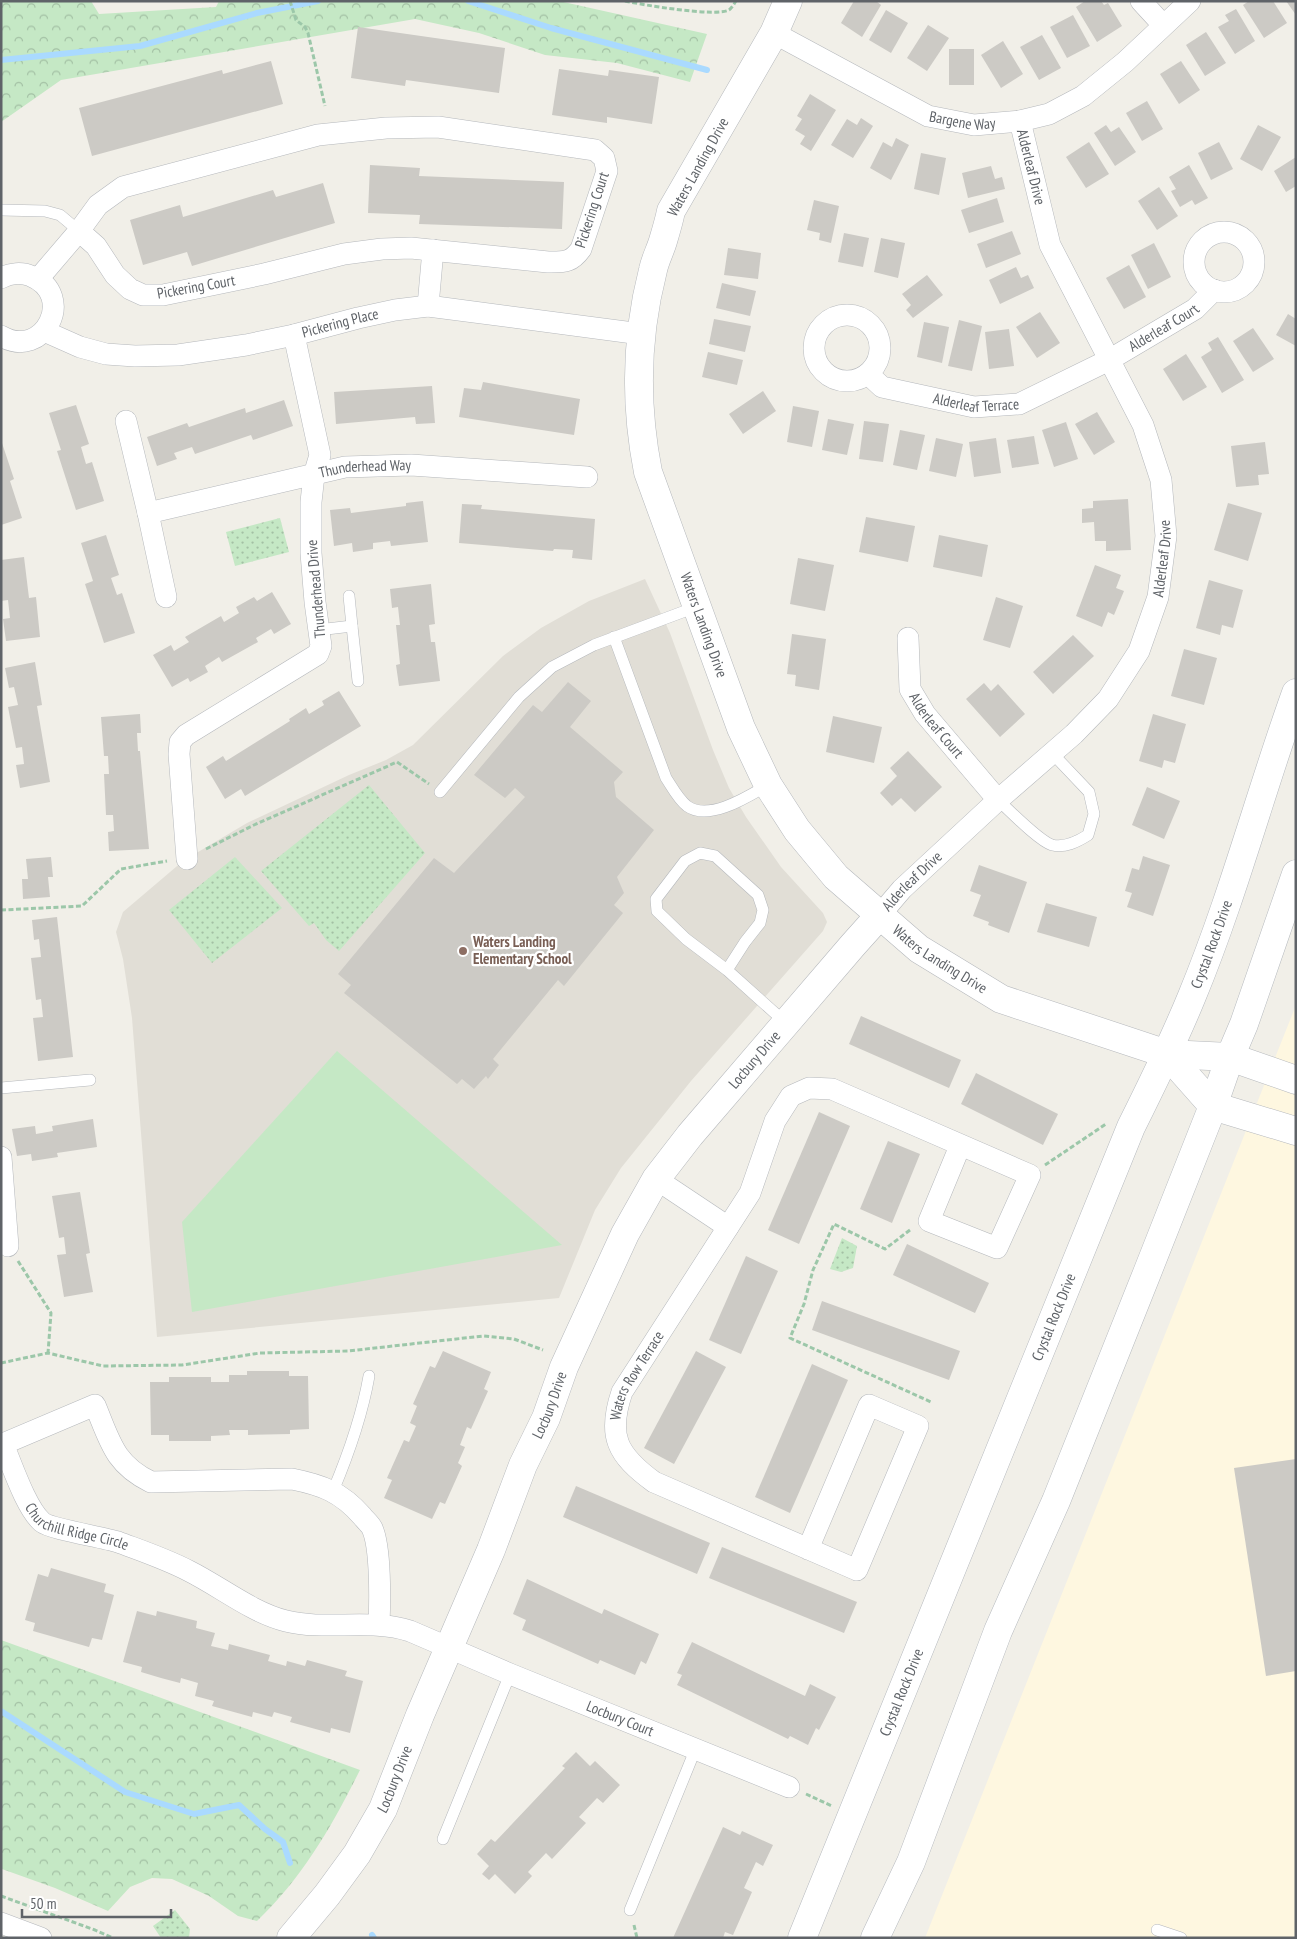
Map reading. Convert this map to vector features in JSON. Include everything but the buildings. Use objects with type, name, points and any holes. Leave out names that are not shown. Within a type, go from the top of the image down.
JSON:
[{"type":"street","name":"Waters Landing Drive","points":[[788,1],[774,33],[671,211],[664,241],[653,270],[641,334],[639,364],[641,436],[648,472],[696,607],[741,728],[768,785],[797,830],[836,877],[919,949],[1001,999],[1167,1054]]},
{"type":"street","points":[[1141,1],[1163,25]]},
{"type":"street","name":"Bargene Way","points":[[774,33],[928,116],[974,125],[1020,121],[1049,114],[1083,96],[1125,62],[1190,1]]},
{"type":"street","name":"Alderleaf Drive","points":[[879,916],[902,889],[998,800],[1074,734],[1108,699],[1139,651],[1158,597],[1166,536],[1161,480],[1142,425],[1050,245],[1020,121]]},
{"type":"street","name":"Pickering Court","points":[[38,279],[79,231],[98,205],[123,187],[318,134],[386,128],[438,127],[594,150],[604,158],[608,171],[581,249],[574,258],[564,262],[411,248],[344,254],[264,274],[163,295],[143,296],[130,289],[115,275],[96,246],[79,231]]},
{"type":"street","points":[[428,306],[433,250]]},
{"type":"street","points":[[1,278],[15,273],[27,274],[38,279],[51,294],[53,303],[50,323],[36,338],[17,342],[1,336]]},
{"type":"street","name":"Alderleaf Court","points":[[1109,360],[1195,309],[1214,290]]},
{"type":"street","name":"Pickering Place","points":[[44,331],[80,347],[106,354],[135,356],[178,355],[246,345],[294,335],[358,318],[428,306],[641,334]]},
{"type":"street","name":"Thunderhead Drive","points":[[186,859],[179,754],[180,742],[186,735],[318,654],[321,646],[311,553],[311,502],[314,475],[320,455],[294,335]]},
{"type":"street","name":"Alderleaf Terrace","points":[[868,374],[882,387],[974,407],[1018,404],[1109,360]]},
{"type":"street","points":[[126,421],[166,596]]},
{"type":"street","name":"Thunderhead Way","points":[[148,513],[345,467],[411,465],[587,477]]},
{"type":"street","name":"Alderleaf Court","points":[[908,638],[910,689],[925,714],[998,800]]},
{"type":"street","name":"Crystal Rock Drive","points":[[802,1938],[1131,1126],[1167,1054],[1193,994],[1224,909],[1296,693]]},
{"type":"street","points":[[875,1938],[911,1862],[998,1631],[1056,1501],[1213,1106],[1244,1024],[1296,874]]},
{"type":"street","name":"Locbury Drive","points":[[291,1938],[327,1895],[357,1854],[383,1809],[524,1465],[546,1418],[564,1367],[625,1234],[656,1179],[690,1135],[879,916]]},
{"type":"street","points":[[1167,1054],[1230,1057],[1296,1080]]},
{"type":"street","points":[[1167,1054],[1213,1106],[1296,1131]]},
{"type":"street","name":"Waters Row Terrace","points":[[808,1549],[869,1406],[918,1426],[857,1570],[808,1549],[654,1482],[634,1467],[621,1450],[616,1432],[615,1412],[622,1392],[750,1193],[775,1121],[792,1096],[809,1088],[832,1089],[1030,1175]]},
{"type":"street","points":[[960,1146],[928,1221],[996,1248],[1030,1175]]},
{"type":"street","points":[[1,1157],[4,1247]]},
{"type":"street","points":[[656,1179],[728,1227]]},
{"type":"street","name":"Churchill Ridge Circle","points":[[379,1624],[378,1555],[372,1528],[352,1505],[333,1491],[292,1479],[151,1482],[137,1475],[123,1463],[113,1448],[95,1405],[3,1444],[32,1510],[43,1523],[107,1538],[148,1553],[189,1571],[262,1612],[286,1621],[311,1625],[379,1624],[396,1626],[450,1647]]},
{"type":"street","name":"Locbury Court","points":[[450,1647],[510,1674],[789,1787]]},
{"type":"street","points":[[1,1923],[41,1938]]},
{"type":"lane","points":[[1,210],[45,211],[60,215],[79,231]]},
{"type":"lane","points":[[349,596],[358,681]]},
{"type":"lane","points":[[440,792],[519,697],[552,668],[572,655],[614,637],[696,607]]},
{"type":"lane","points":[[318,630],[352,626]]},
{"type":"lane","points":[[614,637],[666,778],[688,807],[705,811],[726,807],[768,785]]},
{"type":"lane","points":[[998,800],[1029,829],[1051,844],[1072,844],[1088,835],[1094,814],[1089,792],[1052,753]]},
{"type":"lane","points":[[727,970],[760,923],[763,910],[758,895],[714,856],[700,853],[685,862],[656,899],[657,911],[686,939],[727,970],[786,1023]]},
{"type":"lane","points":[[1,1088],[90,1080]]},
{"type":"lane","points":[[333,1491],[352,1445],[363,1407],[368,1376]]},
{"type":"lane","points":[[443,1839],[510,1674]]},
{"type":"lane","points":[[630,1910],[696,1748]]},
{"type":"lane","points":[[1157,1930],[1181,1938]]},
{"type":"path","points":[[290,1],[296,20],[305,27],[308,33],[325,106]]},
{"type":"path","points":[[625,1],[655,7],[719,13],[730,10],[736,1]]},
{"type":"path","points":[[1,910],[82,906],[121,869],[186,859],[254,825],[397,762],[440,792]]},
{"type":"path","points":[[1030,1175],[1110,1120]]},
{"type":"path","points":[[910,1230],[885,1248],[834,1224],[813,1270],[804,1304],[790,1338],[931,1402]]},
{"type":"path","points":[[4,1247],[51,1312],[48,1353]]},
{"type":"path","points":[[1,1363],[48,1353],[103,1366],[182,1365],[260,1353],[348,1351],[483,1336],[514,1339],[543,1350]]},
{"type":"path","points":[[789,1787],[835,1807]]},
{"type":"path","points":[[1,1896],[113,1938]]},
{"type":"shaded area","name":"Waters Landing Elementary School","points":[[645,579],[670,633],[729,788],[746,817],[781,867],[823,913],[827,922],[823,931],[691,1081],[621,1168],[595,1210],[559,1298],[157,1337],[132,1018],[123,959],[116,932],[123,912],[183,861],[247,823],[349,775],[386,760],[413,745],[503,656],[541,628],[589,601]]},
{"type":"shaded area","points":[[1296,1005],[1296,1938],[925,1938]]},
{"type":"green space","points":[[1,1],[91,1],[99,14],[216,7],[219,1],[559,1],[707,34],[690,82],[617,63],[545,55],[479,33],[415,19],[61,80],[1,122]]},
{"type":"green space","points":[[280,518],[289,552],[235,566],[226,532]]},
{"type":"green space","points":[[369,785],[425,853],[339,951],[326,940],[314,923],[309,926],[261,871]]},
{"type":"green space","points":[[235,857],[282,908],[212,963],[169,910]]},
{"type":"green space","points":[[337,1051],[562,1245],[192,1312],[182,1222]]},
{"type":"green space","points":[[842,1238],[857,1246],[853,1268],[841,1272],[830,1269]]},
{"type":"green space","points":[[1,1640],[360,1770],[339,1811],[315,1850],[289,1887],[257,1921],[238,1916],[209,1896],[172,1879],[152,1878],[130,1887],[108,1911],[1,1867]]},
{"type":"green space","points":[[175,1910],[190,1929],[189,1938],[161,1938],[153,1926]]},
{"type":"waterway","points":[[1,60],[140,46],[257,13],[318,1]]},
{"type":"waterway","points":[[468,1],[551,28],[707,70]]},
{"type":"waterway","points":[[1,1711],[125,1792],[194,1814],[239,1805],[265,1829],[283,1842],[290,1863]]},
{"type":"place","name":"Waters Landing Elementary School","points":[[463,951]]}]
